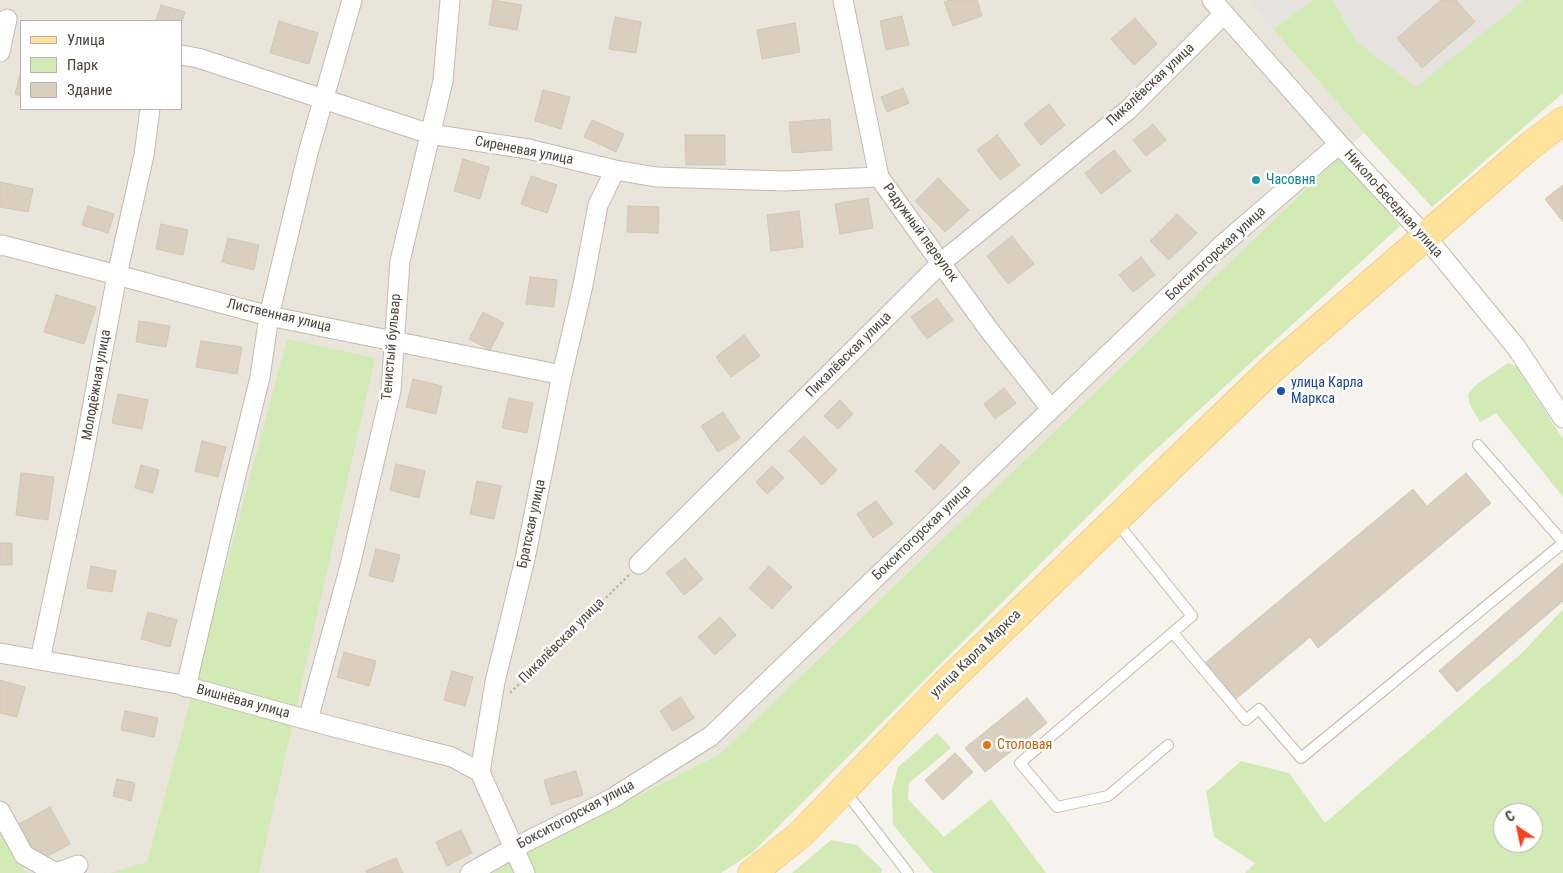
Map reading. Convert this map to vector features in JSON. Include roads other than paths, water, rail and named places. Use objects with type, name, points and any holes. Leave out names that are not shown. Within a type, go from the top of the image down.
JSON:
[{"type":"main road","name":"улица Карла Маркса","points":[[752,873],[800,834],[940,689],[1272,370],[1531,145],[1563,120]]},
{"type":"street","points":[[186,687],[260,377],[269,316],[308,153],[352,0]]},
{"type":"street","name":"Тенистый бульвар","points":[[308,720],[350,566],[389,399],[400,261],[443,81],[450,0]]},
{"type":"street","name":"Радужный переулок","points":[[844,0],[879,177],[942,262],[989,330],[1051,409]]},
{"type":"street","name":"Николо-Беседная улица","points":[[1212,0],[1339,144],[1426,237],[1516,347],[1563,418]]},
{"type":"street","name":"Пикалёвская улица","points":[[639,564],[942,262],[1128,110],[1224,14]]},
{"type":"street","points":[[0,52],[9,20]]},
{"type":"street","name":"Сиреневая улица","points":[[182,55],[198,58],[324,98],[430,134],[528,149],[615,170],[656,177],[784,181],[879,177]]},
{"type":"street","name":"Молодёжная улица","points":[[40,660],[83,457],[117,275],[144,155],[150,110]]},
{"type":"street","name":"Бокситогорская улица","points":[[470,873],[514,848],[611,800],[711,736],[1221,246],[1339,144]]},
{"type":"street","name":"Братская улица","points":[[480,772],[495,682],[525,559],[598,205],[615,170]]},
{"type":"street","name":"Лиственная улица","points":[[0,246],[269,316],[562,375]]},
{"type":"street","name":"Вишнёвая улица","points":[[0,653],[186,687],[452,757],[480,772]]},
{"type":"street","points":[[480,772],[525,873]]},
{"type":"street","points":[[0,811],[24,855],[56,873],[78,865]]},
{"type":"lane","points":[[1173,633],[1246,720],[1259,709],[1301,758],[1563,542],[1478,446]]},
{"type":"lane","points":[[1115,520],[1192,616],[1020,763],[1057,807],[1108,796],[1168,745]]},
{"type":"lane","points":[[844,790],[908,873]]},
{"type":"place","name":"Часовня","points":[[1256,180]]},
{"type":"place","name":"улица Карла Маркса","points":[[1281,391]]},
{"type":"place","name":"Столовая","points":[[987,745]]}]
